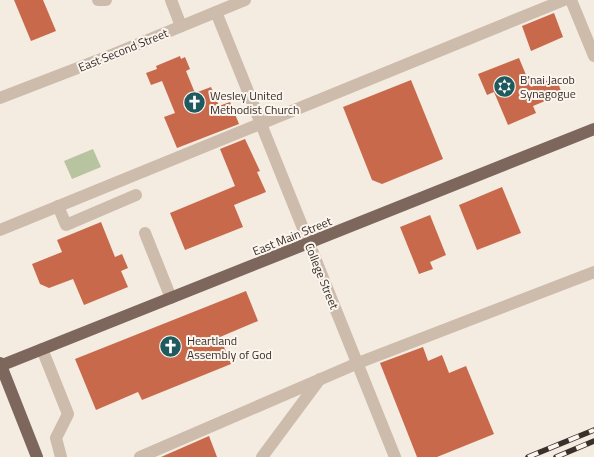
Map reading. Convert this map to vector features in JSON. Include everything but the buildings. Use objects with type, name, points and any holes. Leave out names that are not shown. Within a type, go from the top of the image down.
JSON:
[{"type":"main road","name":"East Main Street","points":[[0,365],[309,244],[594,129]]},
{"type":"main road","points":[[0,365],[37,457]]},
{"type":"street","points":[[98,0],[106,0]]},
{"type":"street","points":[[171,0],[181,26]]},
{"type":"street","name":"East Second Street","points":[[0,98],[245,0]]},
{"type":"street","points":[[0,230],[564,0]]},
{"type":"street","points":[[571,0],[594,56]]},
{"type":"street","name":"College Street","points":[[216,12],[395,457]]},
{"type":"street","points":[[58,206],[66,225],[136,195]]},
{"type":"street","points":[[145,233],[171,298]]},
{"type":"street","points":[[140,457],[320,379],[594,272]]},
{"type":"street","points":[[42,349],[68,414],[56,438],[61,457]]},
{"type":"street","points":[[262,457],[320,379]]},
{"type":"green space","points":[[93,149],[101,167],[72,179],[64,161]]},
{"type":"railway","points":[[528,457],[594,430]]},
{"type":"railway","points":[[556,457],[594,441]]},
{"type":"place","name":"B'nai Jacob Synagogue","points":[[504,86]]},
{"type":"place","name":"Wesley United Methodist Church","points":[[194,102]]},
{"type":"place","name":"Heartland Assembly of God","points":[[171,347]]}]
